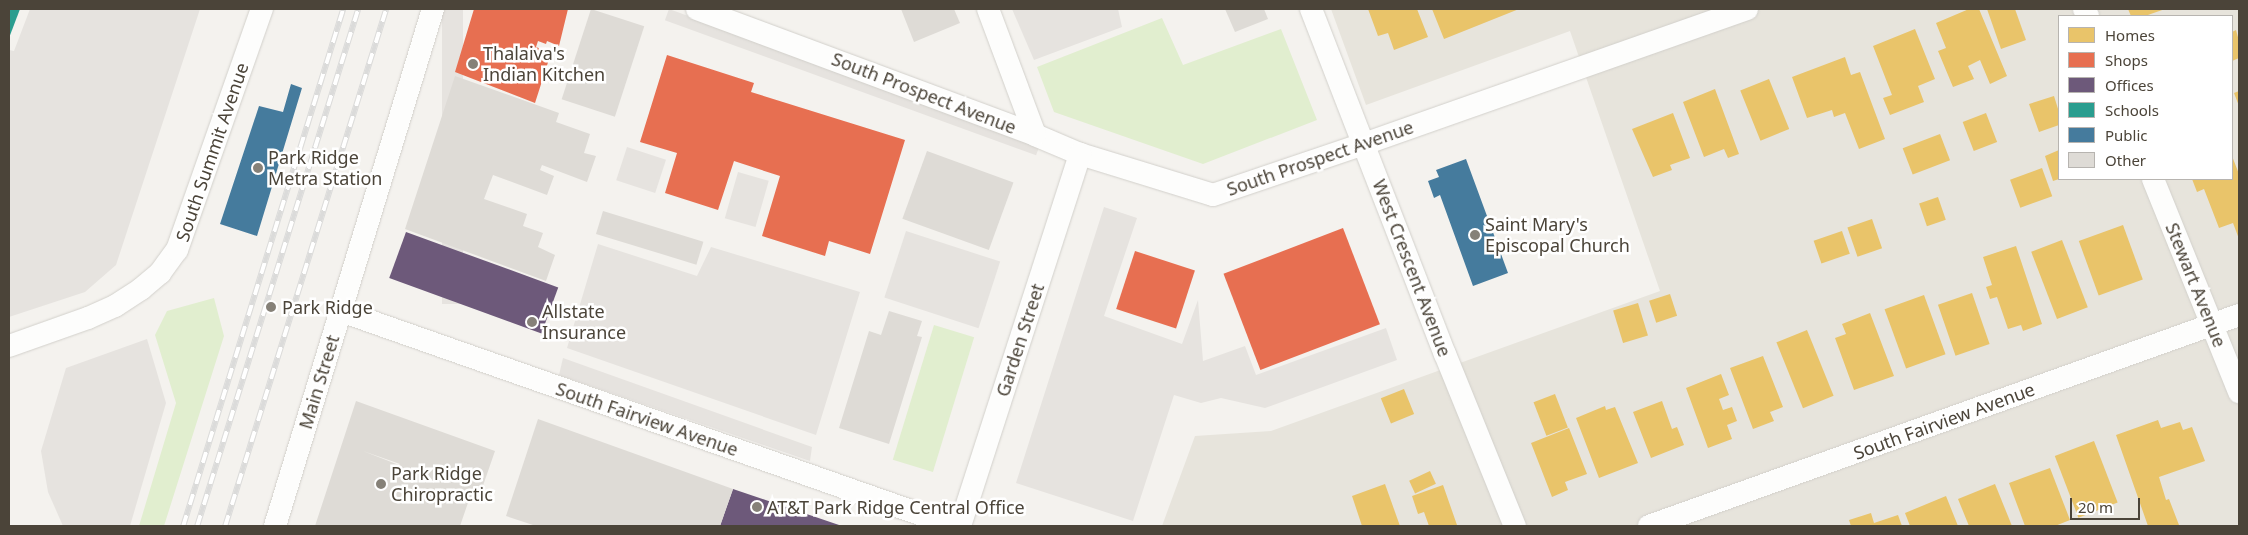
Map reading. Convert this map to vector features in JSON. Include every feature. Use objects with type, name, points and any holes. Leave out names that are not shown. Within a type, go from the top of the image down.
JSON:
[{"type":"street","name":"South Summit Avenue","points":[[9,346],[88,318],[115,306],[141,289],[160,273],[177,250],[187,226],[262,9]]},
{"type":"street","name":"Main Street","points":[[275,526],[433,9]]},
{"type":"street","name":"South Prospect Avenue","points":[[697,9],[1035,135],[1080,154],[1213,195],[1364,144],[1747,9]]},
{"type":"street","points":[[988,9],[1035,135]]},
{"type":"street","name":"West Crescent Avenue","points":[[1311,9],[1445,354],[1515,526]]},
{"type":"street","name":"Garden Street","points":[[960,526],[1080,154]]},
{"type":"street","name":"Stewart Avenue","points":[[2153,180],[2239,392]]},
{"type":"street","name":"South Fairview Avenue","points":[[341,311],[954,526]]},
{"type":"street","name":"South Fairview Avenue","points":[[1649,526],[2239,315]]},
{"type":"shaded area","points":[[30,9],[200,9],[116,265],[85,292],[9,317],[9,50],[14,51]]},
{"type":"shaded area","points":[[442,9],[463,9],[463,304],[442,304]]},
{"type":"shaded area","points":[[669,9],[1040,144],[1036,155],[665,20]]},
{"type":"shaded area","points":[[1012,9],[1118,9],[1122,27],[1034,60]]},
{"type":"shaded area","points":[[1331,9],[2239,9],[2239,526],[1162,526],[1195,436],[1271,431],[1660,291],[1570,31],[1366,105]]},
{"type":"shaded area","points":[[627,147],[666,160],[655,193],[616,180]]},
{"type":"shaded area","points":[[738,172],[769,181],[756,227],[725,218]]},
{"type":"shaded area","points":[[1104,207],[1137,218],[1104,316],[1182,344],[1198,300],[1203,361],[1245,346],[1256,375],[1386,328],[1397,360],[1265,408],[1221,398],[1201,403],[1174,395],[1133,521],[1016,483]]},
{"type":"shaded area","points":[[906,231],[1000,262],[979,328],[884,298]]},
{"type":"shaded area","points":[[598,244],[697,276],[711,247],[860,292],[816,435],[567,348]]},
{"type":"shaded area","points":[[147,339],[166,403],[130,526],[63,526],[48,492],[41,451],[66,368]]},
{"type":"shaded area","points":[[563,358],[812,447],[810,461],[559,375]]},
{"type":"green space","points":[[1162,18],[1183,65],[1281,29],[1317,120],[1203,164],[1054,112],[1037,67]]},
{"type":"green space","points":[[214,298],[224,336],[164,526],[139,526],[176,403],[155,335],[167,311]]},
{"type":"green space","points":[[934,325],[974,337],[933,472],[893,460]]},
{"type":"building: Homes","points":[[1368,9],[1417,9],[1428,37],[1394,50],[1388,33],[1378,36]]},
{"type":"building: Homes","points":[[1432,9],[1519,9],[1444,39]]},
{"type":"building: Homes","points":[[1969,9],[1979,9],[2007,76],[1990,84],[1980,60],[1968,66],[1974,79],[1953,87],[1938,51],[1946,48],[1936,23]]},
{"type":"building: Homes","points":[[1987,9],[2015,9],[2026,40],[2001,49]]},
{"type":"building: Homes","points":[[2128,9],[2165,9],[2148,15],[2131,15]]},
{"type":"building: Homes","points":[[1915,29],[1935,79],[1918,86],[1924,102],[1890,115],[1883,98],[1892,95],[1873,46]]},
{"type":"building: Homes","points":[[2236,30],[2239,41],[2239,58],[2233,61],[2233,32]]},
{"type":"building: Homes","points":[[1845,57],[1851,75],[1860,72],[1885,139],[1859,149],[1845,113],[1834,117],[1832,110],[1807,118],[1792,77]]},
{"type":"building: Homes","points":[[1769,79],[1789,129],[1760,141],[1740,91]]},
{"type":"building: Homes","points":[[1715,89],[1739,154],[1728,158],[1724,149],[1704,157],[1683,102]]},
{"type":"building: Homes","points":[[2239,91],[2239,106],[2234,93]]},
{"type":"building: Homes","points":[[2054,96],[2058,109],[2058,125],[2039,132],[2029,104]]},
{"type":"building: Homes","points":[[1673,113],[1690,158],[1670,165],[1672,170],[1653,177],[1632,129]]},
{"type":"building: Homes","points":[[1986,113],[1997,142],[1974,151],[1963,122]]},
{"type":"building: Homes","points":[[1940,134],[1950,160],[1913,174],[1903,148]]},
{"type":"building: Homes","points":[[2058,150],[2058,179],[2053,181],[2045,156]]},
{"type":"building: Homes","points":[[2233,159],[2239,174],[2239,239],[2233,223],[2219,228],[2204,189],[2197,192],[2192,180],[2233,180]]},
{"type":"building: Homes","points":[[2042,168],[2052,196],[2020,208],[2010,180]]},
{"type":"building: Homes","points":[[1938,197],[1946,220],[1927,226],[1919,204]]},
{"type":"building: Homes","points":[[1872,219],[1882,248],[1858,257],[1847,227]]},
{"type":"building: Homes","points":[[2123,225],[2143,280],[2099,296],[2079,241]]},
{"type":"building: Homes","points":[[1842,231],[1850,254],[1821,263],[1814,241]]},
{"type":"building: Homes","points":[[2062,240],[2088,307],[2057,319],[2031,252]]},
{"type":"building: Homes","points":[[2016,246],[2042,324],[2023,331],[2021,325],[2008,329],[1997,297],[1990,299],[1986,287],[1992,285],[1983,257]]},
{"type":"building: Homes","points":[[1972,293],[1990,344],[1956,356],[1938,305]]},
{"type":"building: Homes","points":[[1670,294],[1677,316],[1656,323],[1649,301]]},
{"type":"building: Homes","points":[[1924,295],[1946,354],[1906,369],[1885,309]]},
{"type":"building: Homes","points":[[1638,303],[1648,336],[1623,343],[1613,311]]},
{"type":"building: Homes","points":[[1870,313],[1894,376],[1854,390],[1835,338],[1846,334],[1842,324]]},
{"type":"building: Homes","points":[[1807,330],[1834,396],[1803,408],[1776,342]]},
{"type":"building: Homes","points":[[1763,356],[1783,407],[1770,412],[1774,421],[1753,429],[1730,368]]},
{"type":"building: Homes","points":[[1721,374],[1729,395],[1719,399],[1723,410],[1732,407],[1737,421],[1727,425],[1732,439],[1708,448],[1686,388]]},
{"type":"building: Homes","points":[[1404,389],[1414,414],[1391,423],[1381,398]]},
{"type":"building: Homes","points":[[1555,394],[1568,428],[1546,436],[1534,402]]},
{"type":"building: Homes","points":[[1662,401],[1672,429],[1677,427],[1684,445],[1651,458],[1633,412]]},
{"type":"building: Homes","points":[[1605,406],[1606,410],[1615,407],[1638,463],[1599,478],[1576,418]]},
{"type":"building: Homes","points":[[2158,420],[2161,428],[2180,422],[2183,430],[2192,427],[2205,461],[2159,477],[2166,500],[2169,499],[2179,525],[2176,526],[2148,526],[2116,435]]},
{"type":"building: Homes","points":[[1569,428],[1587,474],[1565,482],[1568,490],[1552,497],[1531,443]]},
{"type":"building: Homes","points":[[2094,441],[2118,503],[2078,518],[2055,456]]},
{"type":"building: Homes","points":[[2050,468],[2070,520],[2055,526],[2025,526],[2009,483]]},
{"type":"building: Homes","points":[[1430,471],[1436,484],[1415,493],[1409,481]]},
{"type":"building: Homes","points":[[1385,484],[1400,526],[1362,526],[1352,496]]},
{"type":"building: Homes","points":[[1995,484],[2012,526],[1969,526],[1958,499]]},
{"type":"building: Homes","points":[[1443,485],[1457,525],[1429,526],[1424,512],[1418,514],[1412,496]]},
{"type":"building: Homes","points":[[1946,496],[1958,526],[1910,526],[1905,513]]},
{"type":"building: Homes","points":[[1871,513],[1874,523],[1898,515],[1902,526],[1851,526],[1849,520]]},
{"type":"building: Shops","points":[[474,9],[568,9],[559,46],[547,41],[546,44],[538,41],[536,47],[551,53],[535,103],[455,72]]},
{"type":"building: Shops","points":[[667,55],[754,83],[751,92],[905,140],[870,254],[829,241],[825,256],[762,236],[780,176],[734,161],[718,210],[665,193],[677,153],[640,142]]},
{"type":"building: Shops","points":[[1343,228],[1380,324],[1260,370],[1224,274]]},
{"type":"building: Shops","points":[[1135,251],[1195,270],[1176,328],[1116,309]]},
{"type":"building: Offices","points":[[406,232],[558,287],[541,333],[389,278]]},
{"type":"building: Offices","name":"AT&T Park Ridge Central Office","points":[[733,489],[842,526],[720,526]]},
{"type":"building: Schools","points":[[9,9],[20,9],[9,38]]},
{"type":"building: Public","name":"Park Ridge Metra Station","points":[[291,84],[302,88],[257,236],[220,224],[259,106],[283,112]]},
{"type":"building: Public","name":"Saint Mary's Episcopal Church","points":[[1466,159],[1508,273],[1473,286],[1440,195],[1434,198],[1428,181],[1439,177],[1436,170]]},
{"type":"building: Other","points":[[591,9],[644,26],[615,117],[562,99]]},
{"type":"building: Other","points":[[901,9],[954,9],[960,23],[914,42]]},
{"type":"building: Other","points":[[1225,9],[1264,9],[1268,19],[1235,32]]},
{"type":"building: Other","points":[[455,76],[559,113],[556,122],[590,134],[584,153],[596,156],[587,182],[542,165],[540,170],[554,176],[547,195],[493,175],[484,199],[527,214],[523,226],[543,233],[538,247],[555,255],[546,281],[405,229]]},
{"type":"building: Other","points":[[927,151],[1013,182],[989,250],[902,219]]},
{"type":"building: Other","points":[[603,211],[703,242],[696,265],[596,234]]},
{"type":"building: Other","points":[[889,311],[922,321],[917,336],[922,337],[889,444],[839,428],[869,331],[881,335]]},
{"type":"building: Other","points":[[356,401],[495,451],[478,500],[470,497],[460,526],[315,526]],"holes":[[[363,451],[400,464],[399,465]]]},
{"type":"building: Other","points":[[538,419],[733,489],[720,526],[536,526],[506,516]]},
{"type":"railway","points":[[183,526],[343,9]]},
{"type":"railway","points":[[197,526],[358,9]]},
{"type":"railway","points":[[225,526],[386,9]]},
{"type":"place","name":"Thalaiva's Indian Kitchen","points":[[473,64]]},
{"type":"place","name":"Park Ridge Metra Station","points":[[258,168]]},
{"type":"place","name":"Saint Mary's Episcopal Church","points":[[1475,235]]},
{"type":"place","name":"Park Ridge","points":[[271,307]]},
{"type":"place","name":"Allstate Insurance","points":[[532,322]]},
{"type":"place","name":"Park Ridge Chiropractic","points":[[381,484]]},
{"type":"place","name":"AT&T Park Ridge Central Office","points":[[757,507]]}]
